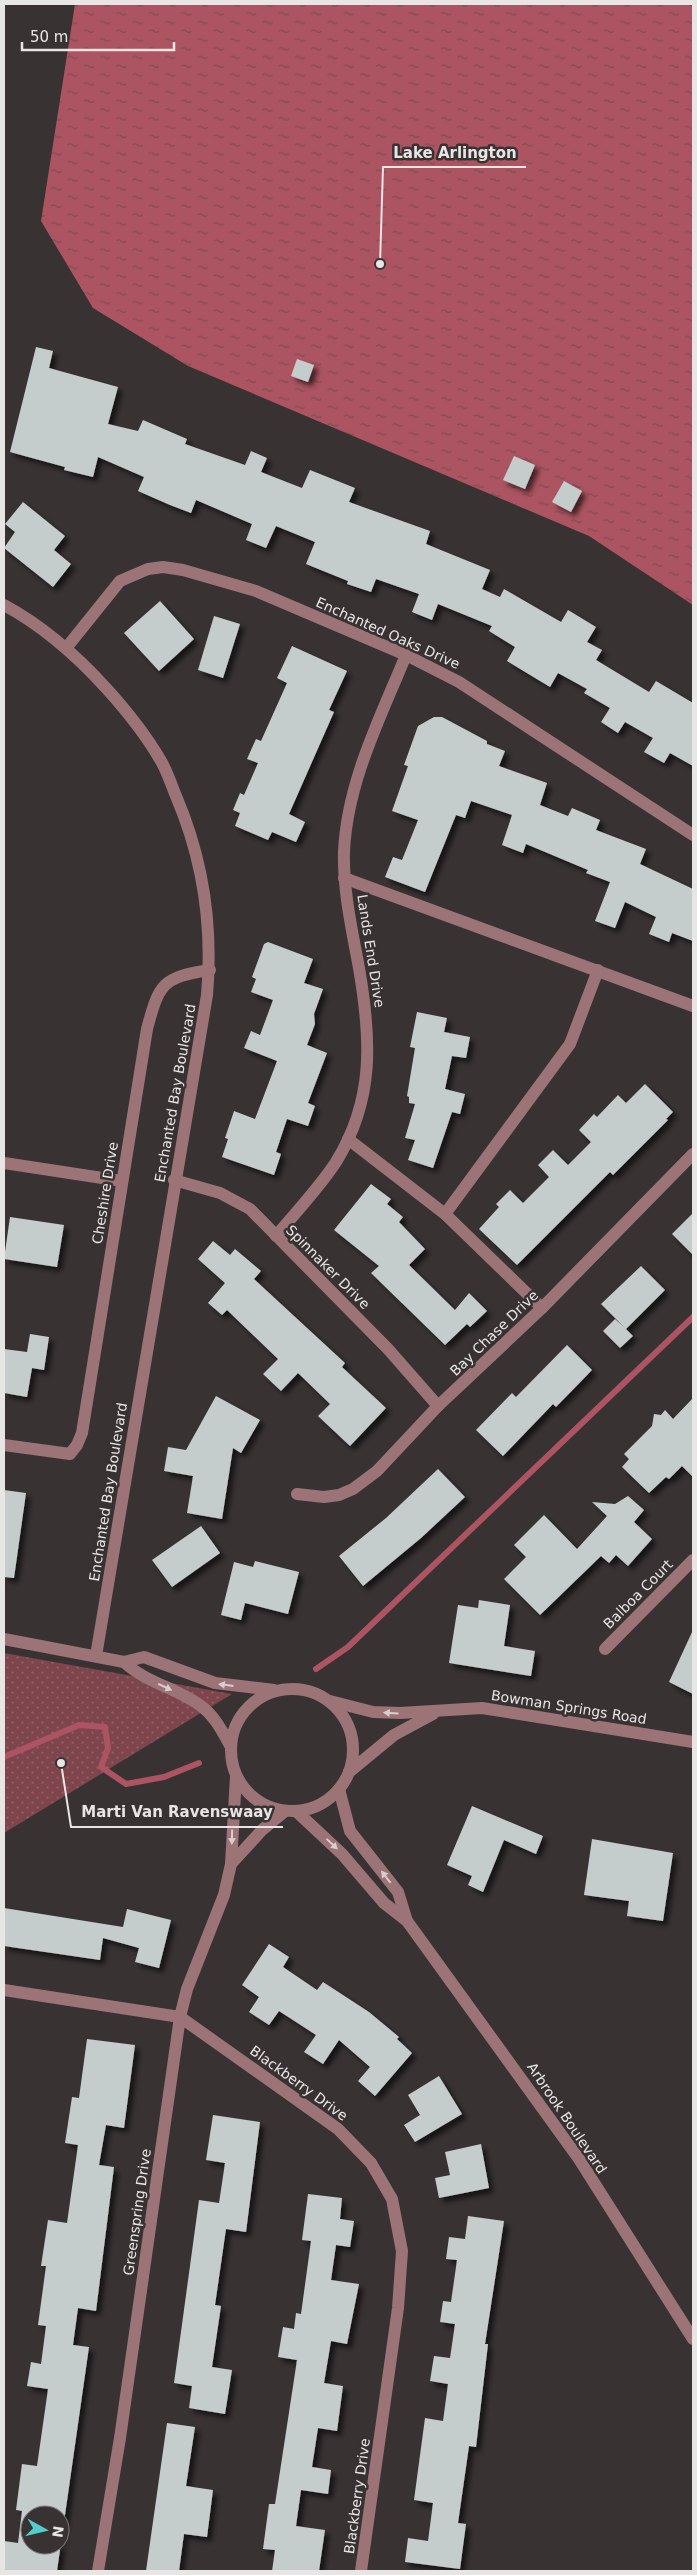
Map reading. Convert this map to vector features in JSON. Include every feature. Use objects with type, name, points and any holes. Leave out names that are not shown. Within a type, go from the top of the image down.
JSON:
[{"type":"street","name":"Enchanted Oaks Drive","points":[[67,647],[120,581],[148,568],[183,570],[256,591],[406,655],[459,682],[693,835]]},
{"type":"street","name":"Enchanted Bay Boulevard","points":[[4,605],[67,647],[117,701],[162,762],[191,831],[203,878],[209,939],[210,970],[207,995],[174,1180],[96,1656]]},
{"type":"street","name":"Lands End Drive","points":[[276,1236],[335,1163],[348,1139],[365,1088],[368,1064],[368,1028],[344,878],[350,800],[358,773],[406,655]]},
{"type":"street","points":[[344,878],[693,1006]]},
{"type":"street","name":"Cheshire Drive","points":[[4,1445],[70,1454],[77,1445],[82,1433],[146,1029],[154,1003],[164,983],[183,974],[210,970]]},
{"type":"street","points":[[445,1214],[570,1044],[598,970]]},
{"type":"street","points":[[348,1139],[445,1214],[542,1308]]},
{"type":"street","name":"Bay Chase Drive","points":[[297,1494],[324,1497],[339,1495],[353,1489],[377,1470],[438,1406],[542,1308],[693,1154]]},
{"type":"street","points":[[4,1163],[122,1181]]},
{"type":"street","name":"Spinnaker Drive","points":[[174,1180],[220,1193],[250,1209],[388,1349],[438,1406]]},
{"type":"street","name":"Balboa Court","points":[[605,1649],[693,1560]]},
{"type":"street","points":[[4,1639],[124,1662],[144,1658],[215,1683],[274,1690],[294,1688],[313,1692],[330,1701],[343,1716],[351,1734],[353,1753],[349,1772],[339,1789],[325,1802],[306,1810],[291,1811],[265,1806],[253,1797],[236,1776],[230,1755],[232,1734],[241,1714],[256,1699],[274,1690]]},
{"type":"street","points":[[124,1662],[137,1674],[203,1707],[220,1726],[231,1747]]},
{"type":"street","name":"Bowman Springs Road","points":[[330,1701],[373,1712],[400,1713],[482,1708],[693,1742]]},
{"type":"street","name":"Bowman Springs Road","points":[[349,1772],[394,1735],[440,1711]]},
{"type":"street","name":"Greenspring Drive","points":[[98,2571],[120,2438],[180,2017],[187,1989],[224,1895],[231,1864],[236,1776]]},
{"type":"street","name":"Arbrook Boulevard","points":[[339,1789],[350,1831],[398,1892],[408,1921],[579,2159],[693,2339]]},
{"type":"street","name":"Greenspring Drive","points":[[231,1864],[262,1830],[291,1811]]},
{"type":"street","name":"Arbrook Boulevard","points":[[291,1811],[342,1854],[384,1903],[408,1921]]},
{"type":"street","name":"Blackberry Drive","points":[[4,1990],[180,2017],[338,2129],[371,2163],[392,2199],[402,2251],[398,2308],[361,2571]]},
{"type":"shaded area","points":[[4,1653],[232,1694],[4,1833]]},
{"type":"water","points":[[75,4],[693,4],[693,605],[589,536],[188,366],[93,308],[41,221]]},
{"type":"building","points":[[36,347],[53,351],[49,368],[118,387],[108,424],[138,431],[143,420],[187,439],[185,444],[245,465],[251,451],[267,458],[261,472],[302,488],[310,470],[355,488],[349,502],[430,531],[426,544],[490,570],[482,589],[500,597],[504,589],[561,622],[568,610],[596,627],[587,642],[602,650],[596,660],[649,692],[656,681],[693,703],[693,766],[670,753],[664,763],[644,752],[653,738],[625,722],[618,733],[601,722],[610,708],[584,693],[587,689],[558,673],[550,687],[507,661],[515,647],[489,631],[492,626],[438,604],[432,620],[412,612],[419,594],[376,579],[371,592],[347,584],[348,581],[306,564],[315,542],[276,526],[266,548],[246,540],[252,524],[196,500],[191,513],[170,505],[138,491],[144,477],[98,457],[93,477],[64,470],[65,467],[10,452]]},
{"type":"building","points":[[297,359],[314,365],[308,382],[291,376]]},
{"type":"building","points":[[514,456],[535,465],[525,489],[503,480]]},
{"type":"building","points":[[564,481],[582,491],[571,512],[552,502]]},
{"type":"building","points":[[23,502],[65,536],[54,550],[71,564],[53,587],[4,548],[15,532],[5,524]]},
{"type":"building","points":[[160,601],[194,639],[159,671],[124,633]]},
{"type":"building","points":[[214,616],[240,624],[223,678],[198,670]]},
{"type":"building","points":[[292,646],[347,671],[329,710],[334,712],[289,814],[305,822],[296,842],[272,832],[268,840],[235,826],[240,813],[233,810],[240,793],[244,795],[258,763],[247,759],[256,739],[261,741],[287,683],[277,678]]},
{"type":"building","points":[[434,717],[442,717],[487,741],[487,744],[505,751],[499,766],[547,783],[540,805],[568,816],[572,808],[600,820],[596,830],[646,849],[640,864],[693,889],[693,941],[672,933],[669,942],[649,934],[656,917],[625,902],[615,928],[595,921],[610,882],[586,873],[588,870],[526,844],[523,853],[502,845],[512,815],[471,801],[465,818],[456,815],[425,892],[385,877],[393,857],[402,860],[418,820],[392,811],[408,766],[404,765],[418,726]]},
{"type":"building","points":[[268,942],[313,959],[304,983],[323,989],[314,1014],[315,1024],[307,1045],[327,1053],[308,1103],[315,1106],[308,1126],[287,1119],[276,1152],[281,1154],[274,1175],[222,1157],[228,1139],[225,1138],[234,1111],[255,1119],[277,1061],[244,1048],[251,1031],[260,1035],[273,1000],[251,992],[256,979],[252,977],[264,944]]},
{"type":"building","points":[[417,1012],[447,1018],[444,1032],[470,1037],[466,1058],[452,1056],[445,1089],[465,1094],[460,1114],[452,1112],[433,1168],[408,1160],[415,1140],[405,1138],[415,1104],[409,1103],[409,1097],[407,1096],[415,1048],[410,1047]]},
{"type":"building","points":[[645,1084],[673,1112],[666,1119],[668,1120],[613,1175],[610,1172],[517,1265],[479,1229],[499,1207],[496,1204],[510,1190],[523,1203],[549,1177],[538,1165],[553,1150],[568,1165],[591,1142],[579,1130],[594,1114],[597,1117],[618,1095],[626,1103]]},
{"type":"building","points":[[371,1184],[391,1199],[387,1204],[403,1217],[399,1222],[425,1249],[409,1265],[455,1310],[469,1293],[487,1311],[470,1327],[467,1324],[445,1345],[371,1273],[379,1266],[334,1230]]},
{"type":"building","points":[[693,1213],[693,1255],[672,1234]]},
{"type":"building","points":[[10,1217],[64,1225],[57,1267],[4,1259]]},
{"type":"building","points":[[213,1241],[230,1255],[235,1249],[261,1271],[254,1279],[345,1363],[342,1367],[386,1408],[350,1446],[318,1416],[330,1404],[298,1373],[281,1391],[263,1374],[278,1359],[227,1310],[222,1315],[208,1303],[225,1283],[198,1259]]},
{"type":"building","points":[[641,1266],[665,1290],[626,1329],[633,1336],[620,1348],[603,1331],[615,1319],[625,1328],[601,1304]]},
{"type":"building","points":[[30,1334],[49,1337],[44,1370],[32,1368],[27,1397],[4,1393],[4,1349],[27,1352]]},
{"type":"building","points":[[567,1345],[592,1370],[556,1407],[553,1404],[503,1456],[476,1430],[512,1393],[516,1397]]},
{"type":"building","points":[[216,1396],[260,1420],[241,1453],[233,1448],[222,1519],[187,1513],[193,1476],[164,1471],[168,1447],[186,1450]]},
{"type":"building","points":[[693,1398],[693,1477],[682,1466],[669,1479],[666,1477],[649,1493],[622,1467],[629,1459],[624,1454],[652,1426],[654,1414],[661,1415],[665,1410],[673,1419]]},
{"type":"building","points":[[438,1469],[465,1497],[421,1538],[363,1586],[339,1556],[386,1518]]},
{"type":"building","points":[[4,1490],[26,1493],[14,1578],[4,1577]]},
{"type":"building","points":[[628,1496],[644,1510],[634,1522],[652,1539],[628,1566],[616,1555],[609,1563],[601,1556],[540,1615],[504,1579],[526,1557],[514,1545],[544,1515],[577,1549],[607,1516],[592,1502],[615,1504]]},
{"type":"building","points":[[201,1526],[220,1553],[172,1587],[152,1560]]},
{"type":"building","points":[[255,1561],[299,1572],[288,1614],[245,1603],[241,1620],[221,1615],[234,1562],[253,1567]]},
{"type":"building","points":[[479,1600],[510,1605],[504,1646],[535,1651],[531,1676],[449,1663],[458,1605],[478,1608]]},
{"type":"building","points":[[693,1630],[693,1694],[669,1682]]},
{"type":"building","points":[[472,1806],[543,1836],[536,1854],[504,1840],[483,1892],[468,1885],[472,1876],[447,1865]]},
{"type":"building","points":[[592,1839],[673,1853],[663,1921],[627,1916],[629,1901],[584,1895]]},
{"type":"building","points":[[4,1908],[123,1927],[127,1909],[171,1920],[159,1968],[135,1962],[139,1948],[103,1938],[100,1960],[4,1946]]},
{"type":"building","points":[[269,1944],[289,1957],[283,1967],[317,1990],[323,1982],[369,2012],[399,2037],[397,2039],[412,2053],[375,2096],[358,2081],[370,2067],[339,2040],[323,2064],[304,2052],[316,2035],[279,2011],[269,2025],[249,2012],[259,1997],[242,1985]]},
{"type":"building","points":[[87,2039],[135,2045],[124,2128],[106,2125],[99,2165],[114,2167],[96,2311],[78,2308],[73,2345],[89,2347],[66,2505],[20,2505],[20,2511],[16,2510],[22,2464],[37,2466],[48,2389],[27,2386],[31,2362],[41,2364],[46,2326],[38,2325],[46,2266],[41,2266],[48,2220],[67,2223],[78,2145],[65,2143],[72,2097],[79,2098]]},
{"type":"building","points":[[439,2076],[462,2114],[415,2142],[404,2125],[420,2115],[408,2095]]},
{"type":"building","points":[[213,2115],[260,2122],[246,2232],[226,2229],[215,2305],[221,2306],[212,2367],[232,2370],[225,2414],[189,2408],[192,2386],[174,2383],[199,2200],[219,2203],[225,2163],[206,2160]]},
{"type":"building","points":[[481,2144],[489,2188],[439,2198],[435,2178],[450,2175],[445,2152]]},
{"type":"building","points":[[308,2194],[342,2198],[340,2219],[354,2221],[350,2247],[336,2245],[331,2280],[359,2284],[347,2344],[331,2341],[324,2383],[343,2386],[337,2431],[318,2428],[312,2467],[331,2470],[328,2494],[301,2490],[296,2526],[325,2530],[319,2571],[272,2571],[275,2550],[263,2549],[269,2504],[275,2504],[297,2360],[278,2357],[283,2327],[294,2329],[296,2313],[301,2314],[311,2241],[302,2240]]},
{"type":"building","points":[[468,2216],[504,2221],[485,2344],[488,2344],[476,2447],[469,2446],[458,2523],[466,2524],[460,2569],[405,2562],[408,2538],[428,2541],[433,2503],[414,2500],[425,2418],[443,2421],[448,2384],[430,2381],[434,2356],[450,2358],[455,2324],[440,2322],[443,2301],[451,2302],[457,2260],[446,2259],[449,2237],[465,2239]]},
{"type":"building","points":[[167,2423],[195,2427],[186,2486],[213,2490],[207,2537],[184,2534],[179,2571],[146,2571]]},
{"type":"building","points":[[20,2527],[20,2555],[59,2555],[57,2571],[4,2571],[4,2541],[18,2543]]},
{"type":"waterway","points":[[316,1669],[348,1647],[693,1317]]},
{"type":"waterway","points":[[4,1757],[79,1725],[105,1727],[108,1748],[101,1767],[126,1784],[164,1777],[199,1763]]},
{"type":"place","name":"Lake Arlington","points":[[380,264]]},
{"type":"place","name":"Marti Van Ravenswaay","points":[[61,1763]]}]
